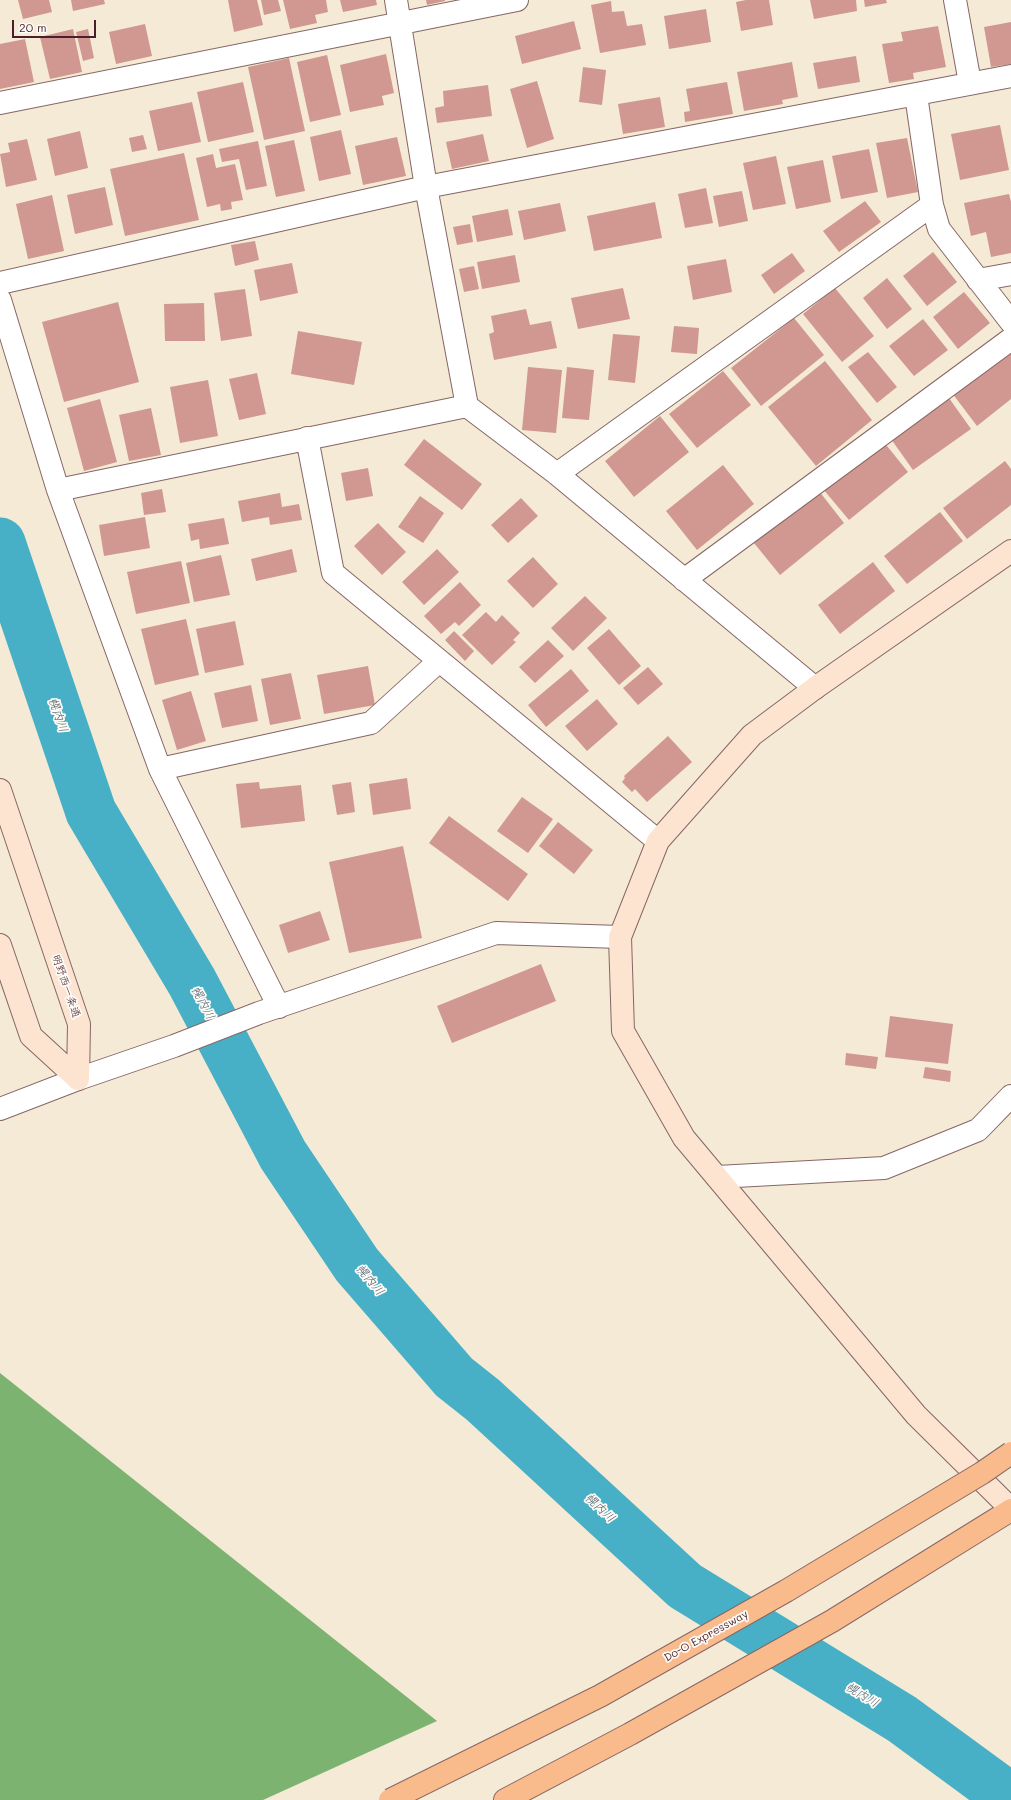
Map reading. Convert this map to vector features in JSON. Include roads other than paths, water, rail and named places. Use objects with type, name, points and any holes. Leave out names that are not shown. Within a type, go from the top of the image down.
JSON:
[{"type":"highway","name":"Do-O Expressway","points":[[390,1800],[600,1696],[786,1591],[1011,1453]]},
{"type":"highway","points":[[504,1800],[630,1734],[832,1621],[1011,1510]]},
{"type":"street","points":[[396,0],[426,187],[467,406],[557,474],[815,688]]},
{"type":"street","points":[[0,103],[517,0]]},
{"type":"street","points":[[955,0],[970,83]]},
{"type":"street","points":[[0,283],[426,187],[1011,76]]},
{"type":"street","points":[[916,95],[932,205],[939,229],[1011,322]]},
{"type":"street","points":[[557,474],[932,205]]},
{"type":"street","points":[[978,280],[1011,274]]},
{"type":"street","points":[[0,300],[58,490],[160,769],[279,1007]]},
{"type":"street","points":[[684,580],[1011,339]]},
{"type":"street","points":[[58,490],[467,406]]},
{"type":"street","points":[[307,438],[333,573],[658,841]]},
{"type":"street","points":[[1011,551],[815,688],[752,735],[658,841],[620,937],[623,1031],[684,1138],[916,1415],[1011,1510]]},
{"type":"street","points":[[160,769],[371,723],[439,661]]},
{"type":"street","name":"明野西一条通","points":[[0,790],[79,1024],[78,1078]]},
{"type":"street","points":[[0,1109],[78,1078],[174,1046],[259,1013],[496,933],[620,937]]},
{"type":"street","points":[[0,945],[31,1036],[78,1078]]},
{"type":"street","points":[[717,1177],[884,1168],[978,1130],[1011,1096]]},
{"type":"waterway","name":"幌内川","points":[[0,543],[91,812],[192,982],[283,1155],[357,1265],[454,1377],[483,1400],[685,1586],[902,1719],[1011,1799]]}]
